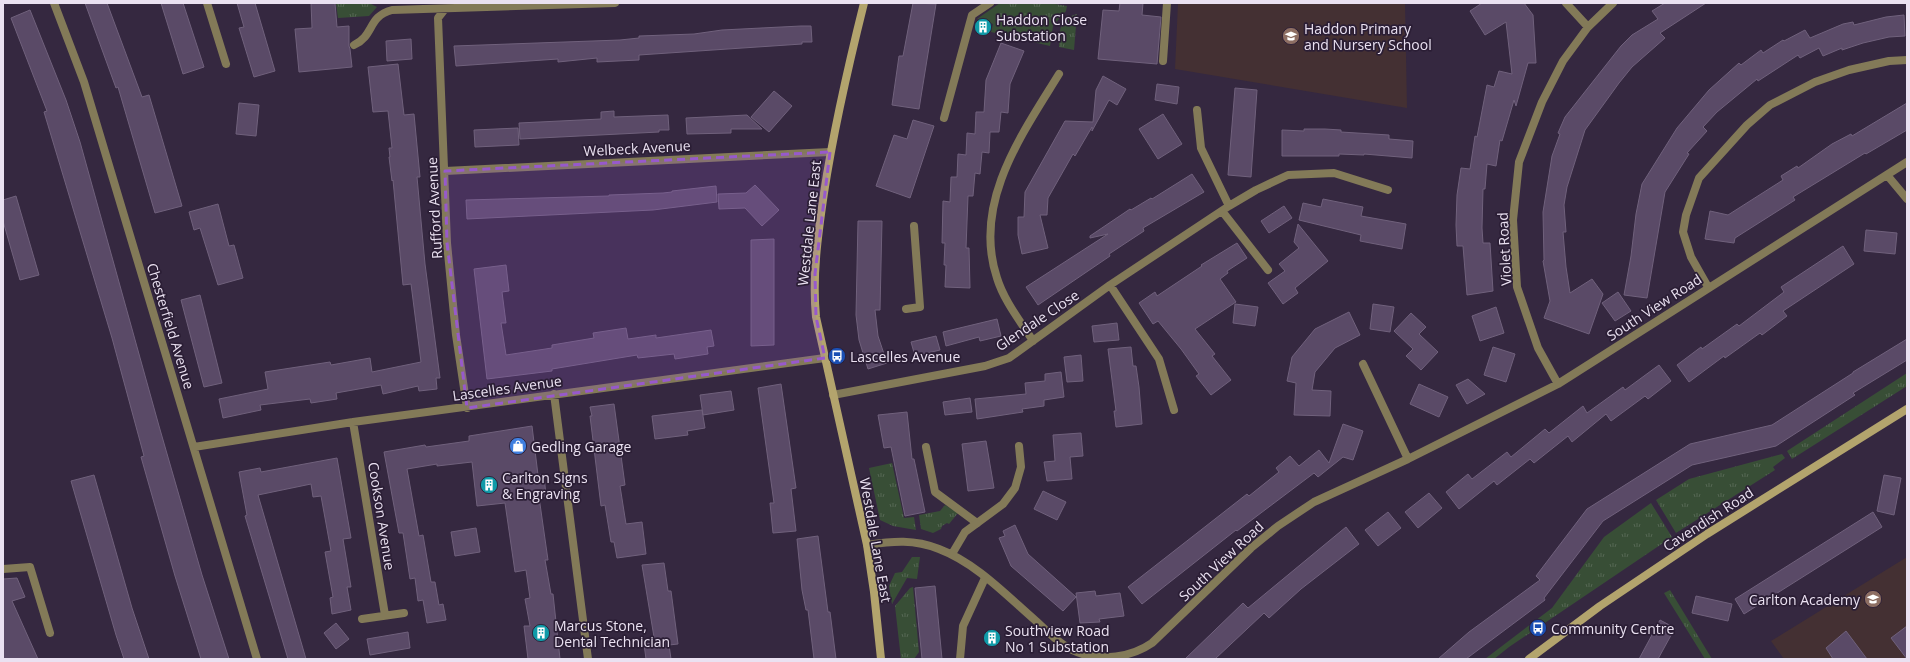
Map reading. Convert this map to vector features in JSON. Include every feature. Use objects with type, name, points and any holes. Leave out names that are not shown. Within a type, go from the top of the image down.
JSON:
[{"type":"street","name":"Chesterfield Avenue","points":[[54,3],[84,82],[257,659]]},
{"type":"street","points":[[207,3],[226,64]]},
{"type":"street","points":[[354,45],[365,38],[377,17],[392,10],[615,3]]},
{"type":"street","name":"Westdale Lane East","points":[[864,3],[838,109],[830,152],[820,220],[814,294],[816,317],[867,545],[874,592],[881,659]]},
{"type":"street","points":[[944,118],[972,15],[990,3]]},
{"type":"street","points":[[1163,60],[1167,3]]},
{"type":"street","points":[[1566,3],[1588,27]]},
{"type":"street","name":"Violet Road","points":[[1558,384],[1538,348],[1518,287],[1513,220],[1519,162],[1542,102],[1563,61],[1588,27],[1613,3]]},
{"type":"street","name":"Rufford Avenue","points":[[444,9],[438,18],[448,251],[456,335],[467,408]]},
{"type":"street","points":[[1708,287],[1691,257],[1683,232],[1686,215],[1699,178],[1747,125],[1770,105],[1815,82],[1849,70],[1889,61],[1907,60]]},
{"type":"street","points":[[1033,341],[1008,301],[997,279],[990,239],[992,212],[998,187],[1014,149],[1059,74]]},
{"type":"street","points":[[1198,110],[1201,148],[1225,208],[1268,270]]},
{"type":"street","name":"Welbeck Avenue","points":[[445,171],[830,152]]},
{"type":"street","name":"South View Road","points":[[867,545],[899,540],[922,544],[952,554],[985,578],[1054,638],[1077,652],[1099,658],[1140,651],[1152,643],[1251,548],[1278,526],[1314,502],[1408,459],[1558,384],[1708,287],[1907,162]]},
{"type":"street","name":"Glendale Close","points":[[833,395],[985,366],[1009,358],[1110,285],[1225,208],[1256,190],[1288,175],[1334,173],[1388,190]]},
{"type":"street","points":[[1887,175],[1907,199]]},
{"type":"street","points":[[906,309],[920,307],[914,226]]},
{"type":"street","points":[[1110,285],[1159,359],[1174,410]]},
{"type":"street","name":"Lascelles Avenue","points":[[194,447],[353,422],[467,408],[554,394],[825,358]]},
{"type":"street","points":[[1363,364],[1408,459]]},
{"type":"street","points":[[554,394],[588,659]]},
{"type":"street","name":"Cavendish Road","points":[[1529,659],[1600,606],[1707,534],[1907,410]]},
{"type":"street","name":"Cookson Avenue","points":[[353,422],[385,615]]},
{"type":"street","points":[[952,554],[965,532],[1002,504],[1014,488],[1021,467],[1019,446]]},
{"type":"street","points":[[926,447],[935,492],[977,523]]},
{"type":"street","points":[[3,569],[30,567],[50,632]]},
{"type":"street","points":[[960,659],[963,626],[985,578]]},
{"type":"street","points":[[362,619],[404,613]]},
{"type":"highlighted area","points":[[830,152],[815,274],[816,317],[825,358],[467,408],[447,243],[445,171]]},
{"type":"shaded area","name":"Haddon Primary and Nursery School","points":[[1178,3],[1405,3],[1407,108],[1175,69]]},
{"type":"shaded area","name":"Carlton Academy","points":[[1907,557],[1907,659],[1784,659],[1771,641]]},
{"type":"green space","points":[[336,3],[369,3],[377,7],[369,16],[338,18]]},
{"type":"green space","points":[[1000,3],[1049,3],[1067,6],[1066,11],[1053,26],[1050,46],[991,32],[993,24],[977,19]]},
{"type":"green space","points":[[1077,14],[1074,50],[1059,47],[1060,30],[1063,22],[1071,16]]},
{"type":"green space","points":[[1907,373],[1907,386],[1792,459],[1787,451]]},
{"type":"green space","points":[[1782,454],[1785,458],[1773,467],[1775,470],[1676,533],[1656,500],[1689,479]]},
{"type":"green space","points":[[892,463],[904,518],[914,517],[916,530],[893,526],[880,520],[869,468]]},
{"type":"green space","points":[[1651,503],[1672,537],[1509,647],[1494,659],[1485,659],[1552,608],[1604,537]]},
{"type":"green space","points":[[945,505],[958,513],[949,524],[947,523],[942,526],[941,529],[933,533],[921,529],[919,515],[940,511]]},
{"type":"green space","points":[[912,557],[920,557],[917,579],[907,578],[892,604],[889,586],[895,573],[902,572]]},
{"type":"green space","points":[[913,587],[919,652],[914,659],[901,659],[895,606],[910,588]]},
{"type":"green space","points":[[1670,590],[1712,659],[1705,659],[1664,593]]},
{"type":"building","points":[[85,3],[107,3],[142,97],[149,95],[182,206],[155,213],[118,87],[116,88]]},
{"type":"building","points":[[161,3],[183,3],[204,67],[183,74]]},
{"type":"building","points":[[237,3],[255,3],[275,71],[254,77],[239,28],[244,27]]},
{"type":"building","points":[[311,3],[335,3],[337,27],[349,26],[349,46],[352,67],[299,72],[295,29],[312,28]]},
{"type":"building","points":[[913,3],[936,4],[919,109],[892,105],[899,56],[903,56]]},
{"type":"building","points":[[1120,3],[1143,3],[1142,15],[1161,17],[1157,64],[1098,59],[1103,10],[1119,11]]},
{"type":"building","points":[[1482,3],[1524,3],[1533,15],[1536,63],[1528,63],[1516,106],[1514,100],[1502,141],[1500,140],[1496,166],[1487,164],[1485,189],[1483,189],[1482,228],[1483,243],[1490,243],[1493,291],[1467,295],[1463,246],[1457,246],[1456,225],[1457,195],[1461,168],[1470,169],[1475,136],[1477,137],[1487,85],[1494,87],[1499,71],[1512,74],[1506,22],[1485,35],[1470,11]]},
{"type":"building","points":[[1665,3],[1706,3],[1660,33],[1665,38],[1632,67],[1619,83],[1585,130],[1567,187],[1564,205],[1566,232],[1563,232],[1570,293],[1592,279],[1603,294],[1589,334],[1544,318],[1550,301],[1543,261],[1543,212],[1552,156],[1560,134],[1558,133],[1565,117],[1621,46],[1632,35],[1658,19],[1652,11]]},
{"type":"building","points":[[30,10],[66,100],[80,142],[159,426],[202,575],[229,659],[201,659],[175,576],[141,457],[144,456],[112,338],[44,112],[47,111],[11,18]]},
{"type":"building","points":[[1904,15],[1905,36],[1889,37],[1842,50],[1842,48],[1823,56],[1819,48],[1800,58],[1798,55],[1758,81],[1757,79],[1717,112],[1703,127],[1707,131],[1687,153],[1689,154],[1665,192],[1647,298],[1624,295],[1642,184],[1677,128],[1709,90],[1739,63],[1741,65],[1761,50],[1763,53],[1783,40],[1784,41],[1805,30],[1810,38],[1843,24],[1853,22],[1854,25],[1886,17]]},
{"type":"building","points":[[811,26],[812,42],[802,42],[802,44],[639,55],[639,60],[597,62],[597,58],[558,62],[558,59],[456,66],[454,46],[620,40],[639,38],[639,36],[694,34],[722,30]]},
{"type":"building","points":[[411,39],[412,59],[387,61],[386,41]]},
{"type":"building","points":[[1001,43],[1024,51],[1010,84],[1008,113],[1001,112],[999,132],[990,132],[989,153],[982,152],[980,174],[975,173],[973,196],[968,196],[966,248],[969,248],[970,288],[945,287],[945,243],[942,243],[943,201],[950,202],[951,177],[957,177],[958,154],[966,155],[967,133],[975,134],[976,112],[984,112],[986,80]]},
{"type":"building","points":[[398,64],[404,115],[414,114],[420,177],[417,177],[425,264],[440,378],[436,378],[437,389],[419,391],[418,386],[383,394],[381,385],[336,393],[337,399],[311,403],[310,399],[260,405],[261,410],[223,418],[219,399],[268,389],[265,372],[330,362],[331,365],[370,358],[372,372],[421,362],[411,284],[403,285],[393,180],[392,181],[389,157],[389,148],[392,148],[388,111],[373,112],[368,67]]},
{"type":"building","points":[[1103,76],[1126,89],[1117,105],[1109,100],[1092,131],[1092,127],[1075,156],[1073,154],[1048,198],[1047,215],[1040,215],[1048,248],[1022,254],[1018,235],[1018,217],[1024,217],[1025,192],[1065,121],[1093,122],[1096,90]]},
{"type":"building","points":[[1157,84],[1179,87],[1177,104],[1155,100]]},
{"type":"building","points":[[1235,88],[1257,90],[1251,177],[1228,175]]},
{"type":"building","points":[[774,91],[792,106],[769,132],[751,117]]},
{"type":"building","points":[[239,103],[259,105],[256,136],[236,134]]},
{"type":"building","points":[[1907,103],[1907,130],[1866,154],[1865,153],[1793,197],[1795,200],[1735,238],[1734,243],[1705,239],[1710,211],[1728,215],[1783,180],[1781,176],[1797,166],[1798,168],[1832,144],[1851,134],[1852,136]]},
{"type":"building","points":[[614,111],[614,117],[668,115],[669,130],[659,130],[659,132],[520,139],[519,123],[601,119],[601,112]]},
{"type":"building","points":[[1163,114],[1182,144],[1158,159],[1139,129]]},
{"type":"building","points":[[747,115],[762,129],[731,129],[731,133],[687,134],[686,118]]},
{"type":"building","points":[[913,120],[934,126],[910,198],[876,186],[894,135],[907,139]]},
{"type":"building","points":[[518,128],[519,145],[475,147],[474,130]]},
{"type":"building","points":[[1304,129],[1341,130],[1341,132],[1389,135],[1389,139],[1413,141],[1412,158],[1364,154],[1339,154],[1339,156],[1282,156],[1282,130],[1304,131]]},
{"type":"building","points":[[1192,174],[1204,192],[1143,228],[1144,231],[1109,254],[1110,256],[1038,305],[1026,287],[1108,234],[1090,238],[1090,236],[1130,209],[1131,210],[1151,198],[1152,199]]},
{"type":"building","points":[[755,185],[779,210],[762,226],[745,208],[719,209],[718,194],[746,193]]},
{"type":"building","points":[[716,186],[717,202],[653,210],[467,219],[466,200],[663,193]]},
{"type":"building","points":[[16,196],[39,275],[20,280],[3,221],[3,200]]},
{"type":"building","points":[[1323,199],[1363,207],[1361,216],[1406,224],[1402,249],[1360,241],[1361,235],[1299,220],[1303,203],[1321,207]]},
{"type":"building","points":[[218,204],[229,246],[234,245],[243,278],[218,285],[200,228],[194,230],[189,212]]},
{"type":"building","points":[[1284,206],[1292,218],[1269,233],[1261,221]]},
{"type":"building","points":[[858,221],[882,221],[880,310],[875,310],[878,336],[887,363],[868,369],[859,340],[856,315]]},
{"type":"building","points":[[1298,224],[1328,261],[1295,288],[1298,293],[1283,304],[1268,283],[1285,271],[1279,264],[1299,248],[1294,242]]},
{"type":"building","points":[[1866,230],[1897,233],[1895,254],[1864,251]]},
{"type":"building","points":[[774,239],[774,345],[751,346],[751,240]]},
{"type":"building","points":[[1237,243],[1247,258],[1227,271],[1228,273],[1220,279],[1236,302],[1195,329],[1215,354],[1212,356],[1231,380],[1211,395],[1196,376],[1199,374],[1181,349],[1158,321],[1153,324],[1139,303],[1155,292],[1157,296],[1202,266],[1201,265]]},
{"type":"building","points":[[1843,246],[1854,264],[1783,311],[1787,316],[1762,335],[1760,333],[1725,358],[1724,356],[1689,382],[1677,365],[1701,347],[1702,349],[1737,324],[1739,326],[1784,292],[1781,287]]},
{"type":"building","points":[[506,265],[509,291],[502,292],[506,323],[501,323],[506,355],[552,348],[552,345],[594,338],[593,333],[626,328],[628,339],[656,335],[656,338],[711,330],[714,346],[707,347],[708,354],[675,359],[674,354],[638,358],[637,355],[552,369],[552,371],[487,379],[474,269]]},
{"type":"building","points":[[1618,292],[1631,311],[1615,321],[1602,303]]},
{"type":"building","points":[[200,295],[222,383],[204,387],[181,300]]},
{"type":"building","points":[[1235,304],[1258,307],[1255,326],[1233,323]]},
{"type":"building","points":[[1373,304],[1394,307],[1390,332],[1370,329]]},
{"type":"building","points":[[1496,307],[1504,333],[1480,341],[1472,316]]},
{"type":"building","points":[[1349,312],[1360,335],[1335,348],[1315,372],[1312,390],[1331,391],[1330,416],[1294,415],[1296,383],[1287,381],[1292,357],[1315,329]]},
{"type":"building","points":[[1411,313],[1426,327],[1419,334],[1438,352],[1421,370],[1406,356],[1413,349],[1394,331]]},
{"type":"building","points":[[997,319],[1001,336],[980,341],[979,337],[946,346],[943,332]]},
{"type":"building","points":[[1117,323],[1119,340],[1094,342],[1092,326]]},
{"type":"building","points":[[936,336],[940,350],[915,356],[911,342]]},
{"type":"building","points":[[1907,339],[1907,360],[1853,393],[1855,395],[1776,446],[1692,465],[1603,521],[1544,598],[1545,600],[1466,659],[1438,659],[1469,632],[1540,580],[1536,576],[1587,509],[1690,444],[1772,425]]},
{"type":"building","points":[[1131,347],[1133,366],[1136,366],[1139,387],[1142,424],[1116,427],[1114,411],[1116,411],[1108,349]]},
{"type":"building","points":[[1493,347],[1515,354],[1506,382],[1484,375]]},
{"type":"building","points":[[1081,355],[1083,381],[1067,382],[1064,357]]},
{"type":"building","points":[[1659,365],[1671,381],[1648,399],[1645,396],[1611,421],[1606,414],[1572,442],[1568,436],[1534,463],[1530,459],[1497,485],[1494,481],[1459,509],[1446,492],[1468,474],[1472,479],[1507,452],[1511,457],[1545,429],[1549,433],[1583,406],[1587,413],[1623,387],[1625,390]]},
{"type":"building","points":[[1061,372],[1064,397],[1044,400],[1044,406],[1022,409],[1023,412],[977,419],[975,399],[1026,394],[1025,383],[1045,381],[1045,374]]},
{"type":"building","points":[[1468,379],[1485,394],[1467,404],[1456,385]]},
{"type":"building","points":[[781,384],[796,488],[791,489],[796,531],[773,533],[770,503],[774,503],[758,388]]},
{"type":"building","points":[[1419,384],[1448,397],[1439,417],[1410,404]]},
{"type":"building","points":[[731,391],[734,410],[703,415],[700,395]]},
{"type":"building","points":[[970,398],[972,412],[945,415],[943,402]]},
{"type":"building","points":[[614,404],[625,485],[620,486],[626,524],[642,522],[646,554],[617,558],[614,542],[611,542],[605,505],[601,506],[590,416],[592,416],[590,407]]},
{"type":"building","points":[[702,410],[705,428],[687,431],[688,435],[655,439],[652,416]]},
{"type":"building","points":[[907,412],[912,459],[914,459],[925,512],[905,516],[891,447],[884,448],[878,415]]},
{"type":"building","points":[[1343,424],[1363,431],[1353,460],[1343,457],[1318,477],[1314,473],[1237,531],[1236,530],[1142,604],[1128,587],[1247,494],[1249,496],[1279,472],[1276,468],[1290,456],[1299,466],[1319,450],[1329,463]]},
{"type":"building","points":[[532,426],[538,475],[544,475],[546,496],[539,497],[548,560],[545,560],[551,594],[553,594],[560,659],[528,659],[524,626],[530,626],[525,599],[530,598],[526,570],[515,572],[505,503],[477,506],[472,462],[437,466],[437,464],[407,469],[419,536],[423,535],[431,582],[435,582],[439,605],[443,604],[446,620],[427,623],[423,600],[418,601],[415,578],[410,579],[403,533],[399,533],[384,452],[425,445],[426,447],[469,441],[469,436]]},
{"type":"building","points":[[1081,433],[1083,456],[1070,457],[1072,479],[1047,481],[1044,462],[1055,461],[1053,435]]},
{"type":"building","points":[[986,441],[994,488],[968,491],[962,444]]},
{"type":"building","points":[[337,458],[351,538],[343,539],[351,587],[347,587],[351,610],[332,614],[330,598],[333,597],[325,552],[331,551],[321,496],[313,497],[311,484],[258,495],[306,659],[288,659],[245,516],[247,515],[239,472],[260,468],[261,472]]},
{"type":"building","points":[[94,475],[132,608],[149,659],[124,659],[116,635],[71,481]]},
{"type":"building","points":[[1884,475],[1901,478],[1894,515],[1877,511]]},
{"type":"building","points":[[1043,491],[1066,502],[1057,520],[1034,509]]},
{"type":"building","points":[[1429,493],[1442,508],[1418,528],[1405,512]]},
{"type":"building","points":[[1388,512],[1401,528],[1378,546],[1365,530]]},
{"type":"building","points":[[1873,512],[1882,527],[1744,614],[1735,599]]},
{"type":"building","points":[[1015,525],[1028,554],[1076,597],[1063,611],[1011,566],[999,538],[1005,536],[1003,531]]},
{"type":"building","points":[[1346,527],[1359,544],[1301,589],[1269,618],[1264,613],[1215,659],[1185,659],[1243,603],[1248,608]]},
{"type":"building","points":[[476,528],[480,552],[455,556],[451,532]]},
{"type":"building","points":[[818,536],[836,659],[814,659],[808,610],[806,610],[802,590],[797,539]]},
{"type":"building","points":[[664,563],[668,591],[671,591],[678,644],[669,645],[671,659],[646,659],[644,644],[655,643],[642,565]]},
{"type":"building","points":[[17,578],[25,597],[12,601],[38,659],[3,659],[3,579]]},
{"type":"building","points":[[935,586],[942,659],[922,659],[915,588]]},
{"type":"building","points":[[1095,591],[1096,596],[1120,593],[1124,616],[1099,619],[1100,622],[1080,623],[1076,593]]},
{"type":"building","points":[[1696,596],[1732,604],[1728,621],[1692,613]]},
{"type":"building","points":[[1660,620],[1675,628],[1658,659],[1639,659]]},
{"type":"building","points":[[336,623],[349,639],[336,649],[324,633]]},
{"type":"building","points":[[1907,626],[1907,659],[1891,638]]},
{"type":"building","points":[[1846,631],[1867,659],[1833,659],[1826,648]]},
{"type":"building","points":[[408,632],[410,648],[370,655],[367,639]]},
{"type":"place","name":"Haddon Close Substation","points":[[983,27]]},
{"type":"place","name":"Haddon Primary and Nursery School","points":[[1291,36]]},
{"type":"place","name":"Lascelles Avenue","points":[[837,356]]},
{"type":"place","name":"Gedling Garage","points":[[518,446]]},
{"type":"place","name":"Carlton Signs & Engraving","points":[[489,485]]},
{"type":"place","name":"Carlton Academy","points":[[1873,599]]},
{"type":"place","name":"Community Centre","points":[[1538,628]]},
{"type":"place","name":"Marcus Stone, Dental Technician","points":[[541,633]]},
{"type":"place","name":"Southview Road No 1 Substation","points":[[992,638]]}]
